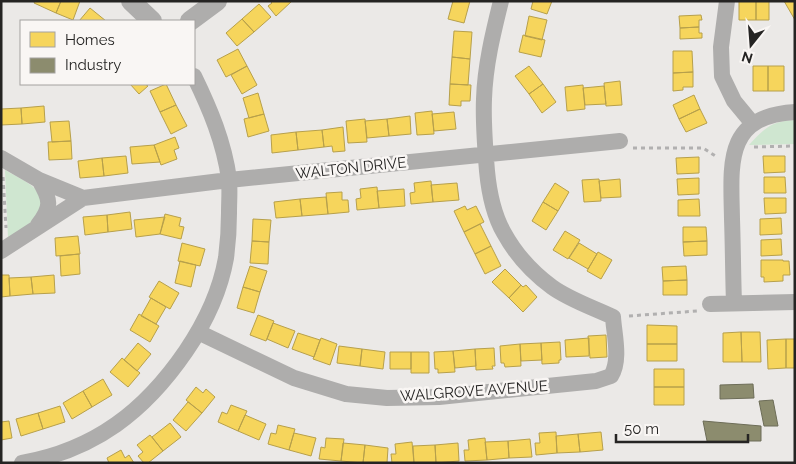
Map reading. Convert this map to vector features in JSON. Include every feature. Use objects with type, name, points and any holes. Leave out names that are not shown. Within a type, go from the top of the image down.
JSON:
[{"type":"street","points":[[130,1],[151,20]]},
{"type":"street","points":[[191,20],[217,1]]},
{"type":"street","points":[[501,1],[493,35],[484,98],[489,190],[495,212],[503,232],[512,247],[538,275],[566,296],[613,317]]},
{"type":"street","points":[[727,1],[721,47],[722,76],[734,101],[753,124]]},
{"type":"street","points":[[22,463],[74,448],[104,432],[130,414],[159,387],[198,332],[212,302],[226,258],[229,228],[229,180],[223,148],[212,113],[195,78]]},
{"type":"street","points":[[734,303],[731,174],[735,152],[743,135],[753,124],[764,117],[776,113],[795,112]]},
{"type":"street","name":"WALTON DRIVE","points":[[4,249],[83,198],[229,180],[620,141]]},
{"type":"street","name":"WALTON DRIVE","points":[[2,158],[39,180],[83,198]]},
{"type":"street","name":"WALTON DRIVE","points":[[35,230],[47,213],[49,203],[47,193],[39,180]]},
{"type":"street","points":[[710,304],[795,302]]},
{"type":"street","name":"WALGROVE AVENUE","points":[[198,332],[294,378],[346,394],[387,398],[440,397],[596,381],[611,376],[615,367],[616,354],[613,317]]},
{"type":"path","points":[[620,141],[636,150],[703,148],[717,157],[751,147],[795,146]]},
{"type":"path","points":[[2,158],[4,249]]},
{"type":"path","points":[[613,317],[699,311],[710,304]]},
{"type":"green space","points":[[795,120],[795,144],[749,145],[769,126]]},
{"type":"green space","points":[[5,170],[29,183],[40,195],[42,202],[40,210],[34,219],[8,238]]},
{"type":"building: Homes","points":[[35,1],[61,1],[56,13],[34,3]]},
{"type":"building: Homes","points":[[61,1],[80,1],[73,20],[56,13]]},
{"type":"building: Homes","points":[[270,1],[292,1],[276,16],[268,6],[272,3]]},
{"type":"building: Homes","points":[[453,1],[470,1],[464,23],[448,19]]},
{"type":"building: Homes","points":[[533,1],[552,1],[547,14],[531,9]]},
{"type":"building: Homes","points":[[739,1],[756,1],[756,20],[739,20]]},
{"type":"building: Homes","points":[[756,1],[769,1],[769,20],[756,20]]},
{"type":"building: Homes","points":[[784,1],[795,1],[795,20]]},
{"type":"building: Homes","points":[[259,4],[271,17],[254,32],[242,19]]},
{"type":"building: Homes","points":[[90,8],[105,20],[80,20]]},
{"type":"building: Homes","points":[[701,15],[702,20],[699,20],[699,27],[680,28],[679,16]]},
{"type":"building: Homes","points":[[529,16],[547,20],[542,40],[525,36]]},
{"type":"building: Homes","points":[[242,19],[254,32],[237,46],[226,33]]},
{"type":"building: Homes","points":[[699,27],[699,33],[702,33],[702,38],[680,39],[680,28]]},
{"type":"building: Homes","points":[[454,31],[472,32],[470,59],[452,57]]},
{"type":"building: Homes","points":[[523,35],[545,40],[541,57],[519,52]]},
{"type":"building: Homes","points":[[238,49],[247,66],[226,77],[217,60]]},
{"type":"building: Homes","points":[[673,51],[692,51],[693,72],[673,73]]},
{"type":"building: Homes","points":[[452,57],[470,59],[468,85],[450,84]]},
{"type":"building: Homes","points":[[247,66],[257,85],[242,94],[231,75]]},
{"type":"building: Homes","points":[[529,66],[543,84],[529,94],[515,76]]},
{"type":"building: Homes","points":[[753,66],[768,66],[768,91],[753,91]]},
{"type":"building: Homes","points":[[768,66],[784,66],[784,91],[768,91]]},
{"type":"building: Homes","points":[[693,72],[693,87],[683,87],[683,90],[673,91],[673,73]]},
{"type":"building: Homes","points":[[620,81],[622,105],[606,106],[604,83]]},
{"type":"building: Homes","points":[[450,84],[471,85],[470,101],[461,101],[461,106],[449,105]]},
{"type":"building: Homes","points":[[543,84],[556,102],[542,113],[529,94]]},
{"type":"building: Homes","points":[[131,85],[148,86],[139,94]]},
{"type":"building: Homes","points":[[166,85],[176,105],[160,112],[150,91]]},
{"type":"building: Homes","points":[[583,85],[585,109],[567,111],[565,87]]},
{"type":"building: Homes","points":[[604,86],[606,104],[585,105],[583,88]]},
{"type":"building: Homes","points":[[258,93],[264,114],[249,118],[243,98]]},
{"type":"building: Homes","points":[[694,95],[700,109],[679,119],[673,105]]},
{"type":"building: Homes","points":[[176,105],[187,126],[171,134],[160,112]]},
{"type":"building: Homes","points":[[44,106],[45,122],[22,124],[21,108]]},
{"type":"building: Homes","points":[[21,108],[22,124],[1,125],[1,109]]},
{"type":"building: Homes","points":[[700,109],[707,123],[686,132],[679,119]]},
{"type":"building: Homes","points":[[432,111],[434,134],[417,135],[415,113]]},
{"type":"building: Homes","points":[[454,112],[456,129],[434,131],[432,114]]},
{"type":"building: Homes","points":[[264,114],[269,131],[248,137],[244,119]]},
{"type":"building: Homes","points":[[410,116],[411,134],[389,136],[387,119]]},
{"type":"building: Homes","points":[[365,119],[367,142],[348,143],[346,121]]},
{"type":"building: Homes","points":[[387,119],[389,136],[367,138],[365,121]]},
{"type":"building: Homes","points":[[69,121],[71,141],[52,142],[50,122]]},
{"type":"building: Homes","points":[[343,127],[345,151],[333,152],[332,146],[324,147],[322,130]]},
{"type":"building: Homes","points":[[322,130],[324,147],[298,150],[296,132]]},
{"type":"building: Homes","points":[[296,132],[298,150],[272,153],[271,135]]},
{"type":"building: Homes","points":[[175,137],[179,148],[174,150],[177,159],[161,165],[154,145]]},
{"type":"building: Homes","points":[[71,141],[72,159],[49,160],[48,142]]},
{"type":"building: Homes","points":[[154,145],[160,162],[132,164],[130,147]]},
{"type":"building: Homes","points":[[126,156],[128,173],[104,176],[102,158]]},
{"type":"building: Homes","points":[[763,156],[785,156],[785,172],[764,173]]},
{"type":"building: Homes","points":[[699,157],[699,173],[677,174],[676,158]]},
{"type":"building: Homes","points":[[102,158],[104,176],[80,178],[78,161]]},
{"type":"building: Homes","points":[[764,177],[785,177],[786,193],[764,193]]},
{"type":"building: Homes","points":[[699,178],[699,194],[678,195],[677,179]]},
{"type":"building: Homes","points":[[599,179],[601,201],[584,202],[582,180]]},
{"type":"building: Homes","points":[[620,179],[621,197],[601,198],[599,181]]},
{"type":"building: Homes","points":[[431,181],[433,202],[411,204],[410,193],[415,192],[414,183]]},
{"type":"building: Homes","points":[[457,183],[459,200],[433,202],[431,185]]},
{"type":"building: Homes","points":[[555,183],[569,192],[558,211],[543,202]]},
{"type":"building: Homes","points":[[377,187],[379,208],[357,210],[356,199],[361,198],[360,189]]},
{"type":"building: Homes","points":[[404,189],[405,206],[379,208],[377,191]]},
{"type":"building: Homes","points":[[342,192],[342,200],[348,200],[349,212],[328,214],[326,193]]},
{"type":"building: Homes","points":[[326,197],[328,214],[302,216],[300,199]]},
{"type":"building: Homes","points":[[764,198],[786,198],[786,213],[765,214]]},
{"type":"building: Homes","points":[[300,199],[302,216],[276,218],[274,202]]},
{"type":"building: Homes","points":[[699,199],[700,216],[678,216],[678,200]]},
{"type":"building: Homes","points":[[543,202],[558,211],[546,230],[532,221]]},
{"type":"building: Homes","points":[[465,206],[467,210],[476,206],[484,222],[464,232],[454,211]]},
{"type":"building: Homes","points":[[130,212],[132,229],[108,232],[107,215]]},
{"type":"building: Homes","points":[[165,214],[181,218],[179,226],[184,227],[181,239],[160,234]]},
{"type":"building: Homes","points":[[107,215],[108,232],[85,235],[83,217]]},
{"type":"building: Homes","points":[[165,217],[160,234],[136,237],[134,220]]},
{"type":"building: Homes","points":[[781,218],[782,234],[760,235],[760,219]]},
{"type":"building: Homes","points":[[253,219],[271,220],[269,242],[252,241]]},
{"type":"building: Homes","points":[[480,224],[491,246],[475,254],[464,232]]},
{"type":"building: Homes","points":[[683,227],[706,227],[707,241],[683,242]]},
{"type":"building: Homes","points":[[565,231],[580,240],[568,259],[553,250]]},
{"type":"building: Homes","points":[[78,236],[80,254],[56,256],[55,238]]},
{"type":"building: Homes","points":[[781,239],[782,255],[761,256],[761,240]]},
{"type":"building: Homes","points":[[252,241],[269,242],[268,264],[250,263]]},
{"type":"building: Homes","points":[[707,241],[707,255],[684,256],[683,242]]},
{"type":"building: Homes","points":[[182,243],[205,249],[200,266],[178,261]]},
{"type":"building: Homes","points":[[579,243],[597,254],[588,269],[569,258]]},
{"type":"building: Homes","points":[[491,246],[501,266],[485,274],[475,254]]},
{"type":"building: Homes","points":[[598,252],[612,260],[601,279],[587,271]]},
{"type":"building: Homes","points":[[79,254],[80,274],[61,276],[60,256]]},
{"type":"building: Homes","points":[[761,260],[789,261],[790,275],[783,275],[783,281],[764,282],[764,277],[761,277]]},
{"type":"building: Homes","points":[[180,261],[196,265],[191,287],[175,283]]},
{"type":"building: Homes","points":[[250,266],[267,271],[260,292],[243,287]]},
{"type":"building: Homes","points":[[686,266],[687,280],[663,281],[662,267]]},
{"type":"building: Homes","points":[[505,269],[521,285],[509,298],[492,282]]},
{"type":"building: Homes","points":[[1,275],[9,275],[10,296],[1,297]]},
{"type":"building: Homes","points":[[54,275],[55,293],[33,294],[31,277]]},
{"type":"building: Homes","points":[[31,277],[33,294],[10,296],[9,278]]},
{"type":"building: Homes","points":[[687,280],[687,295],[663,295],[663,281]]},
{"type":"building: Homes","points":[[159,281],[179,293],[170,309],[149,297]]},
{"type":"building: Homes","points":[[521,285],[523,287],[526,285],[537,297],[523,312],[509,298]]},
{"type":"building: Homes","points":[[243,287],[260,292],[254,313],[237,308]]},
{"type":"building: Homes","points":[[151,298],[166,307],[156,324],[141,316]]},
{"type":"building: Homes","points":[[139,314],[159,326],[150,342],[130,330]]},
{"type":"building: Homes","points":[[258,315],[274,321],[266,341],[250,335]]},
{"type":"building: Homes","points":[[273,323],[295,331],[288,348],[267,339]]},
{"type":"building: Homes","points":[[647,325],[677,326],[677,344],[647,344]]},
{"type":"building: Homes","points":[[741,332],[760,332],[761,362],[742,362]]},
{"type":"building: Homes","points":[[741,332],[742,362],[723,362],[723,333]]},
{"type":"building: Homes","points":[[298,333],[320,340],[314,357],[292,349]]},
{"type":"building: Homes","points":[[606,335],[607,357],[590,358],[588,336]]},
{"type":"building: Homes","points":[[321,338],[337,344],[330,365],[313,359]]},
{"type":"building: Homes","points":[[589,338],[589,356],[566,357],[565,340]]},
{"type":"building: Homes","points":[[786,339],[795,339],[795,368],[786,368]]},
{"type":"building: Homes","points":[[786,339],[786,368],[768,369],[767,340]]},
{"type":"building: Homes","points":[[560,342],[561,360],[559,360],[559,363],[542,364],[541,343]]},
{"type":"building: Homes","points":[[138,343],[151,354],[137,371],[124,360]]},
{"type":"building: Homes","points":[[541,343],[542,360],[521,361],[520,344]]},
{"type":"building: Homes","points":[[520,344],[521,366],[505,367],[504,363],[501,363],[500,346]]},
{"type":"building: Homes","points":[[647,344],[677,344],[677,361],[647,361]]},
{"type":"building: Homes","points":[[339,346],[362,349],[360,366],[337,363]]},
{"type":"building: Homes","points":[[494,348],[495,366],[492,366],[493,369],[476,370],[475,349]]},
{"type":"building: Homes","points":[[362,349],[385,352],[383,369],[360,366]]},
{"type":"building: Homes","points":[[475,349],[476,366],[455,368],[453,351]]},
{"type":"building: Homes","points":[[453,351],[455,372],[438,373],[438,369],[435,369],[434,352]]},
{"type":"building: Homes","points":[[390,352],[411,352],[411,369],[390,369]]},
{"type":"building: Homes","points":[[411,352],[429,352],[429,373],[411,373]]},
{"type":"building: Homes","points":[[122,358],[140,373],[128,387],[110,372]]},
{"type":"building: Homes","points":[[654,369],[684,369],[684,387],[654,387]]},
{"type":"building: Homes","points":[[103,379],[112,395],[92,407],[83,391]]},
{"type":"building: Homes","points":[[196,387],[203,393],[206,389],[215,397],[202,413],[186,400]]},
{"type":"building: Homes","points":[[654,387],[684,387],[684,405],[654,405]]},
{"type":"building: Homes","points":[[83,391],[92,407],[72,419],[63,403]]},
{"type":"building: Homes","points":[[188,402],[202,413],[186,431],[173,420]]},
{"type":"building: Homes","points":[[231,405],[247,411],[238,431],[218,422],[222,412],[227,414]]},
{"type":"building: Homes","points":[[60,406],[65,422],[43,429],[38,413]]},
{"type":"building: Homes","points":[[38,413],[43,429],[21,436],[16,419]]},
{"type":"building: Homes","points":[[245,415],[266,424],[259,440],[238,431]]},
{"type":"building: Homes","points":[[9,421],[12,438],[1,440],[1,422]]},
{"type":"building: Homes","points":[[170,423],[181,437],[163,451],[152,437]]},
{"type":"building: Homes","points":[[278,425],[295,429],[289,450],[268,444],[271,433],[276,434]]},
{"type":"building: Homes","points":[[556,432],[557,453],[536,455],[535,443],[540,443],[539,433]]},
{"type":"building: Homes","points":[[601,432],[603,450],[580,452],[578,434]]},
{"type":"building: Homes","points":[[294,433],[316,438],[311,456],[289,450]]},
{"type":"building: Homes","points":[[578,434],[580,452],[557,453],[556,436]]},
{"type":"building: Homes","points":[[150,435],[163,451],[148,463],[144,463],[138,456],[143,452],[137,445]]},
{"type":"building: Homes","points":[[326,438],[344,439],[341,461],[319,459],[321,447],[325,448]]},
{"type":"building: Homes","points":[[485,438],[487,460],[465,461],[464,450],[469,450],[468,440]]},
{"type":"building: Homes","points":[[530,439],[532,457],[509,458],[508,441]]},
{"type":"building: Homes","points":[[508,441],[509,458],[487,460],[485,442]]},
{"type":"building: Homes","points":[[412,442],[414,463],[392,463],[391,454],[396,454],[395,444]]},
{"type":"building: Homes","points":[[343,443],[365,445],[363,463],[341,461]]},
{"type":"building: Homes","points":[[458,443],[459,461],[436,463],[435,445]]},
{"type":"building: Homes","points":[[365,445],[388,448],[387,463],[363,463]]},
{"type":"building: Homes","points":[[435,445],[436,463],[414,463],[413,446]]},
{"type":"building: Homes","points":[[121,450],[125,458],[129,455],[134,463],[109,463],[107,458]]},
{"type":"building: Industry","points":[[753,384],[754,398],[720,399],[720,385]]},
{"type":"building: Industry","points":[[773,400],[778,426],[764,426],[759,401]]},
{"type":"building: Industry","points":[[703,421],[761,426],[761,441],[707,441]]}]
